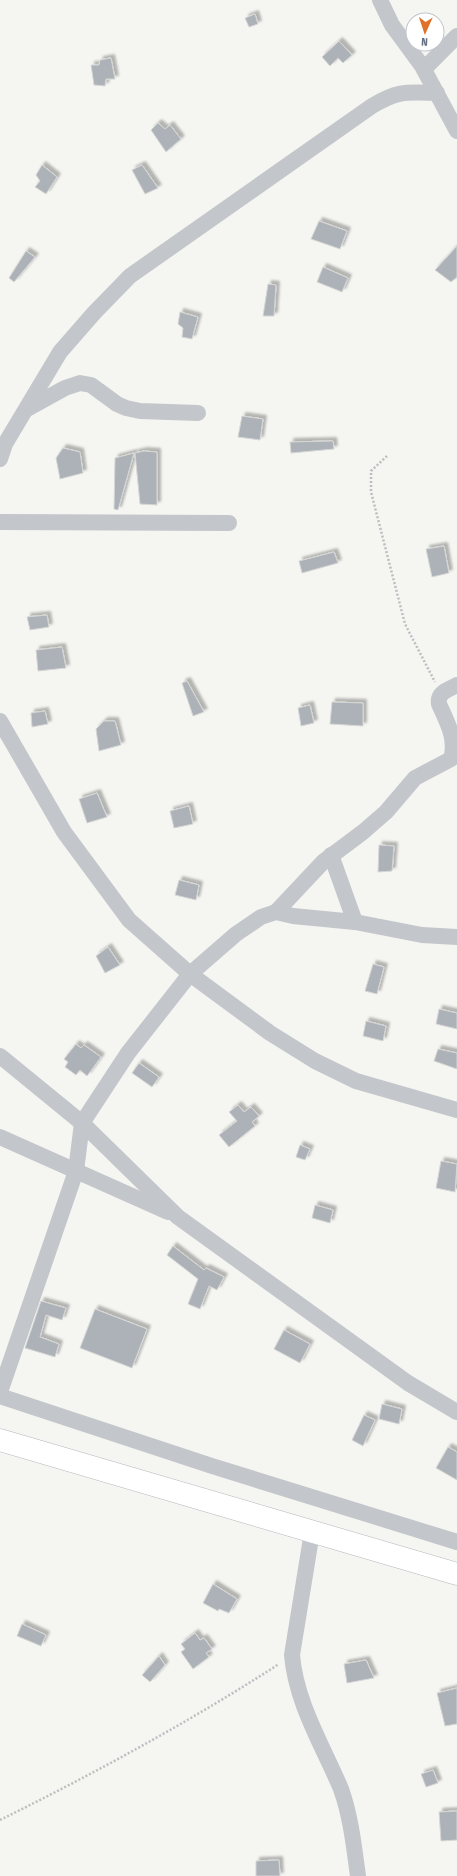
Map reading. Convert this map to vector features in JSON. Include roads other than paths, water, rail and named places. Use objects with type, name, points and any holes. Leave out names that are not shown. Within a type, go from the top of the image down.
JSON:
[{"type":"main road","points":[[0,1440],[457,1574]]},
{"type":"street","points":[[380,0],[392,25],[424,69],[457,131]]},
{"type":"street","points":[[424,69],[457,36]]},
{"type":"street","points":[[0,459],[5,444],[60,352],[94,313],[130,276],[390,95],[404,92],[437,92]]},
{"type":"street","points":[[25,410],[65,388],[80,383],[91,385],[117,404],[126,408],[140,411],[198,413]]},
{"type":"street","points":[[0,522],[229,523]]},
{"type":"street","points":[[0,1392],[76,1171],[82,1123],[128,1053],[190,974],[236,934],[261,917],[276,912],[331,855],[363,832],[386,812],[414,778],[451,759],[454,753],[455,737],[438,704],[438,698],[441,693],[457,685]]},
{"type":"street","points":[[0,721],[64,832],[124,914],[190,974],[270,1033],[315,1061],[356,1080],[457,1110]]},
{"type":"street","points":[[331,855],[355,922]]},
{"type":"street","points":[[276,912],[294,916],[355,922],[422,935],[457,937]]},
{"type":"street","points":[[0,1056],[82,1123],[178,1217],[408,1383],[457,1412]]},
{"type":"street","points":[[0,1137],[178,1217]]},
{"type":"street","points":[[0,1396],[212,1466],[457,1542]]},
{"type":"street","points":[[312,1532],[292,1655],[293,1669],[306,1712],[341,1791],[352,1831],[358,1876]]}]
